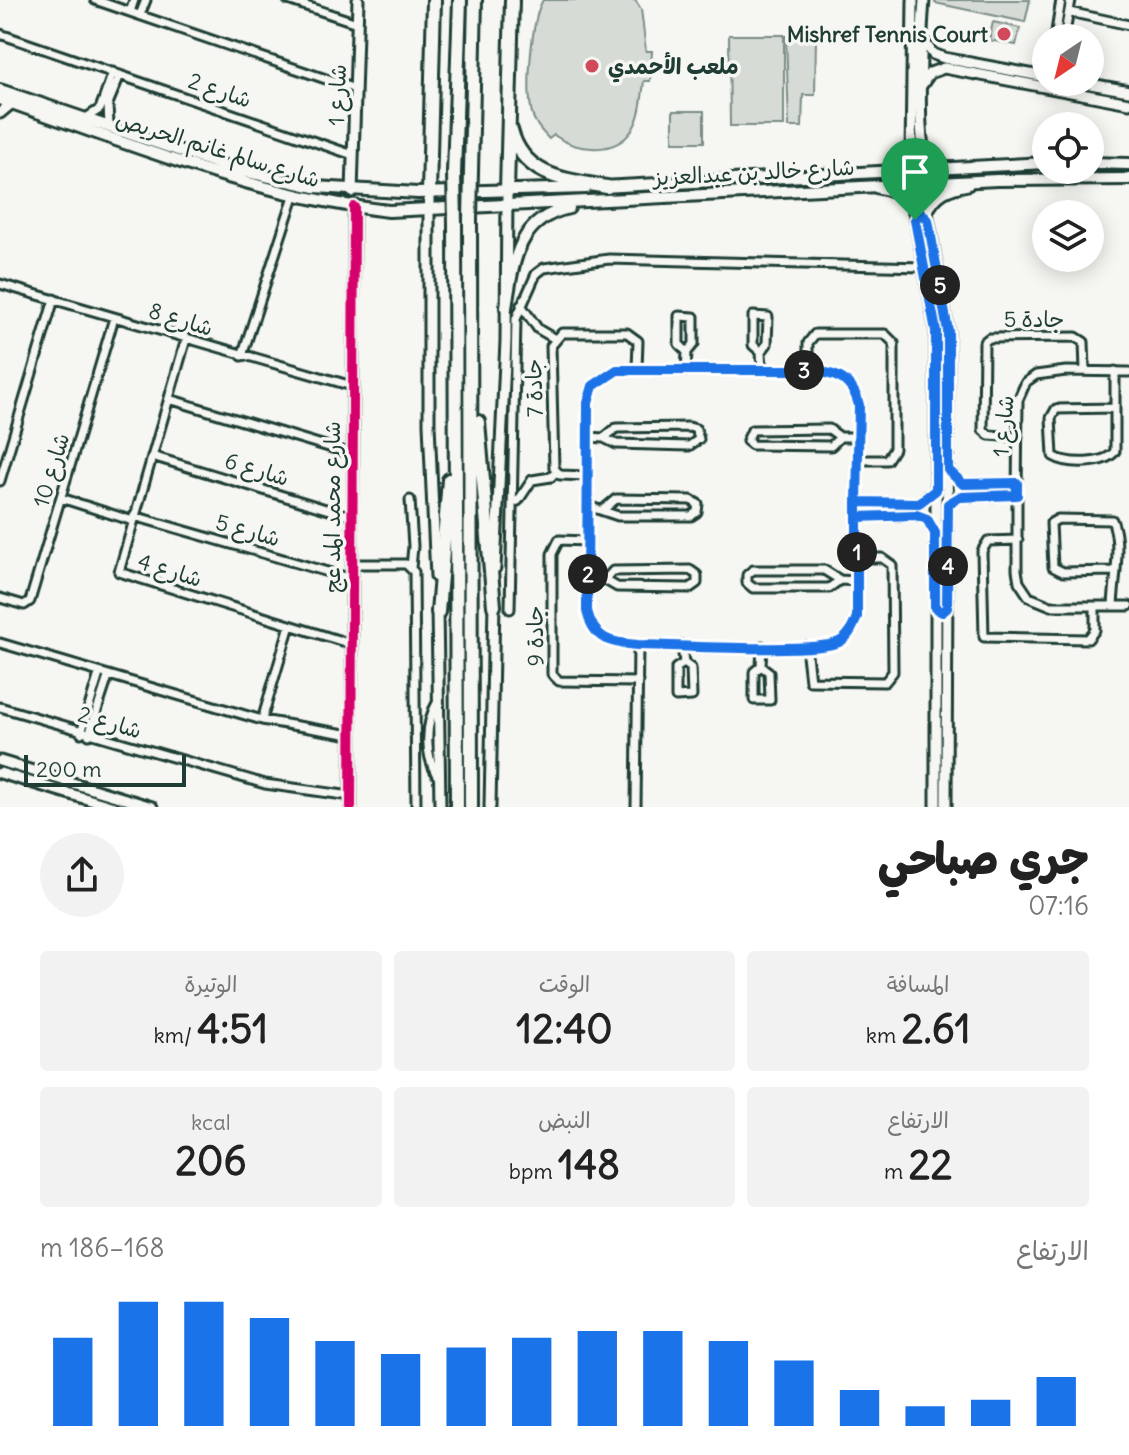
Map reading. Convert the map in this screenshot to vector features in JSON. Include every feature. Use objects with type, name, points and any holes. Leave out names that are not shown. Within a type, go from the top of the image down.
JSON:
[{"type":"highway","points":[[429,193],[434,0]]},
{"type":"highway","points":[[457,807],[454,173],[460,0]]},
{"type":"highway","points":[[471,807],[473,402],[470,220],[475,0]]},
{"type":"highway","points":[[507,190],[512,0]]},
{"type":"highway","points":[[508,110],[514,139],[535,168],[553,177],[607,187]]},
{"type":"highway","points":[[473,402],[480,432],[494,606]]},
{"type":"highway","points":[[438,612],[449,480],[455,454]]},
{"type":"main road","name":"شارع سالم غانم الحريص","points":[[0,90],[109,126],[294,196],[354,207],[429,211]]},
{"type":"main road","name":"شارع سالم غانم الحريص","points":[[0,99],[180,155],[281,181],[352,192],[429,193]]},
{"type":"main road","points":[[1104,163],[1129,164]]},
{"type":"main road","name":"شارع خالد بن عبدالعزيز","points":[[429,193],[607,187],[1032,164]]},
{"type":"main road","name":"شارع خالد بن عبدالعزيز","points":[[429,211],[997,180],[1129,179]]},
{"type":"main road","points":[[718,180],[714,190],[721,194]]},
{"type":"main road","points":[[429,211],[442,198],[476,190]]},
{"type":"main road","points":[[448,210],[495,202],[507,190]]},
{"type":"main road","points":[[506,308],[514,257],[520,242],[535,223],[556,211],[605,201]]},
{"type":"street","name":"شارع 2","points":[[95,0],[355,89]]},
{"type":"street","points":[[130,12],[134,0]]},
{"type":"street","points":[[140,15],[146,0]]},
{"type":"street","points":[[288,0],[357,23]]},
{"type":"street","name":"شارع 1","points":[[352,192],[358,0]]},
{"type":"street","points":[[887,173],[905,163],[911,155],[913,0]]},
{"type":"street","points":[[924,0],[921,86],[927,156],[954,169]]},
{"type":"street","points":[[1057,24],[1061,0]]},
{"type":"street","points":[[1067,24],[1071,0]]},
{"type":"street","points":[[1069,12],[1129,25]]},
{"type":"street","name":"شارع 2","points":[[0,34],[353,155]]},
{"type":"street","points":[[922,38],[933,54],[967,68],[1129,103]]},
{"type":"street","points":[[921,86],[935,69],[967,68],[1032,75]]},
{"type":"street","points":[[86,118],[100,109],[116,74]]},
{"type":"street","points":[[109,126],[108,104],[116,74]]},
{"type":"street","points":[[1104,86],[1129,91]]},
{"type":"street","points":[[0,113],[12,103]]},
{"type":"street","points":[[911,132],[917,137],[923,132]]},
{"type":"street","points":[[946,807],[948,331],[928,220],[932,203],[948,189],[997,180]]},
{"type":"street","points":[[869,186],[896,192],[907,199],[915,220],[936,331],[936,807]]},
{"type":"street","points":[[490,807],[507,190]]},
{"type":"street","points":[[429,193],[429,424],[441,695],[440,807]]},
{"type":"street","points":[[242,356],[294,196]]},
{"type":"street","name":"شارع محمد المد عج","points":[[351,802],[354,207]]},
{"type":"street","points":[[915,220],[921,213],[928,220]]},
{"type":"street","points":[[510,609],[516,319],[536,274],[544,268],[583,260],[923,267]]},
{"type":"street","name":"شارع 8","points":[[0,284],[352,386]]},
{"type":"street","name":"شارع 10","points":[[0,479],[54,299]]},
{"type":"street","points":[[521,305],[538,329],[555,339]]},
{"type":"street","points":[[686,371],[687,352],[694,344],[694,317],[679,316],[679,344],[687,352]]},
{"type":"street","points":[[761,352],[753,345],[753,316],[768,317],[767,344],[761,352],[762,371]]},
{"type":"street","name":"شارع 10","points":[[0,598],[22,604],[30,601],[114,318]]},
{"type":"street","name":"جادة 7","points":[[556,472],[551,346],[555,339],[562,333],[627,333],[638,341],[637,370]]},
{"type":"street","points":[[808,370],[808,343],[815,334],[885,334],[894,343],[894,449],[887,460],[859,460]]},
{"type":"street","name":"جادة 5","points":[[1018,437],[989,435],[983,430],[984,342],[989,338],[1076,337],[1084,342],[1085,371]]},
{"type":"street","name":"شارع 4","points":[[186,339],[119,568],[121,575],[351,644]]},
{"type":"street","points":[[617,370],[686,371],[808,370],[832,373],[847,380],[856,392],[859,460],[857,617],[852,629],[835,644],[638,645],[610,643],[597,634],[587,611],[588,403],[593,386],[617,370]]},
{"type":"street","name":"شارع 1","points":[[1129,372],[1085,371],[1036,375],[1026,382],[1018,400],[1017,483],[1019,582],[1029,597],[1051,606],[1129,606]]},
{"type":"street","points":[[1115,371],[1115,408],[1115,451],[1108,460],[1060,460],[1053,456],[1051,418],[1056,409],[1115,408]]},
{"type":"street","points":[[935,388],[943,392],[947,389]]},
{"type":"street","points":[[169,399],[352,454]]},
{"type":"street","points":[[935,413],[941,402],[947,413]]},
{"type":"street","points":[[589,437],[604,438],[616,444],[689,446],[699,439],[696,429],[689,427],[616,428],[604,438]]},
{"type":"street","points":[[840,437],[831,446],[752,445],[747,441],[752,430],[829,429],[840,437],[858,437]]},
{"type":"street","name":"شارع 6","points":[[152,456],[352,517]]},
{"type":"street","name":"شارع 1","points":[[948,470],[963,484],[1017,483]]},
{"type":"street","points":[[512,503],[518,501],[532,480],[551,477],[556,472],[588,476]]},
{"type":"street","points":[[857,502],[919,503],[936,490]]},
{"type":"street","points":[[948,504],[960,497],[1017,495]]},
{"type":"street","name":"شارع 5","points":[[61,498],[352,579]]},
{"type":"street","points":[[588,506],[618,516],[691,516],[697,512],[698,504],[691,500],[616,499],[604,509]]},
{"type":"street","points":[[410,500],[411,568]]},
{"type":"street","points":[[857,517],[916,515],[927,519],[935,533]]},
{"type":"street","points":[[1113,606],[1114,571],[1112,520],[1054,520],[1050,532],[1053,567],[1063,572],[1114,571]]},
{"type":"street","name":"جادة 9","points":[[588,541],[559,540],[552,554],[552,674],[559,681],[638,682]]},
{"type":"street","points":[[1018,540],[988,541],[982,551],[984,637],[1088,639],[1095,630],[1095,607]]},
{"type":"street","points":[[806,646],[810,681],[885,682],[890,678],[893,672],[892,565],[882,558],[857,558]]},
{"type":"street","points":[[352,564],[406,564],[414,572],[416,807]]},
{"type":"street","points":[[588,579],[605,580],[617,587],[690,588],[697,583],[697,575],[690,570],[613,571],[605,580]]},
{"type":"street","points":[[840,580],[829,588],[753,588],[747,583],[753,570],[824,570],[840,580],[857,581]]},
{"type":"street","points":[[935,608],[942,612],[947,608]]},
{"type":"street","points":[[935,627],[941,622],[947,625]]},
{"type":"street","points":[[262,720],[290,625]]},
{"type":"street","points":[[0,643],[262,720],[351,735]]},
{"type":"street","points":[[636,807],[638,645]]},
{"type":"street","points":[[682,645],[684,663],[691,668],[692,696],[676,697],[676,668],[684,663]]},
{"type":"street","points":[[761,666],[769,672],[770,700],[754,700],[754,672],[761,666],[762,646]]},
{"type":"street","points":[[85,734],[99,674]]},
{"type":"street","points":[[85,734],[108,677]]},
{"type":"street","points":[[441,695],[429,725],[432,768],[441,781]]},
{"type":"street","name":"شارع 2","points":[[0,707],[265,784],[351,802]]},
{"type":"street","points":[[415,712],[429,725]]},
{"type":"street","points":[[0,761],[152,807]]},
{"type":"street","points":[[2,773],[49,785],[56,778]]},
{"type":"street","points":[[2,773],[114,807]]},
{"type":"shaded area","name":"ملعب الأحمدي","points":[[543,0],[635,0],[641,9],[646,51],[652,51],[650,81],[644,81],[635,125],[616,144],[596,148],[574,145],[554,135],[549,139],[535,120],[530,103],[531,55],[535,23]]},
{"type":"shaded area","points":[[936,0],[1030,0],[1025,22],[935,3]]},
{"type":"shaded area","name":"Mishref Tennis Court","points":[[993,22],[1020,28],[1016,45],[989,40]]},
{"type":"shaded area","points":[[729,35],[784,35],[784,126],[730,126]]},
{"type":"shaded area","points":[[786,36],[816,37],[815,95],[803,95],[802,127],[789,127]]},
{"type":"shaded area","points":[[673,111],[704,111],[704,142],[673,142]]},
{"type":"cycle path","points":[[351,807],[354,207]]},
{"type":"cycle path","points":[[617,370],[808,370],[834,375],[847,382],[859,405],[857,617],[845,637],[825,646],[743,648],[628,644],[611,641],[599,634],[587,611],[588,403],[593,386],[617,370]]},
{"type":"place","name":"Mishref Tennis Court","points":[[1004,34]]},
{"type":"place","name":"ملعب الأحمدي","points":[[592,66]]},
{"type":"route","points":[[915,220],[921,213],[928,220],[948,331],[948,470],[963,484],[1017,483],[1017,495],[960,497],[948,504],[947,608],[942,612],[935,608],[933,525],[916,515],[857,517],[857,502],[859,460],[859,405],[856,392],[847,380],[832,373],[808,370],[617,370],[593,386],[588,403],[587,611],[597,634],[610,643],[638,645],[806,646],[835,644],[852,629],[857,617],[857,517],[857,502],[919,503],[936,490],[936,331],[915,220]]}]
